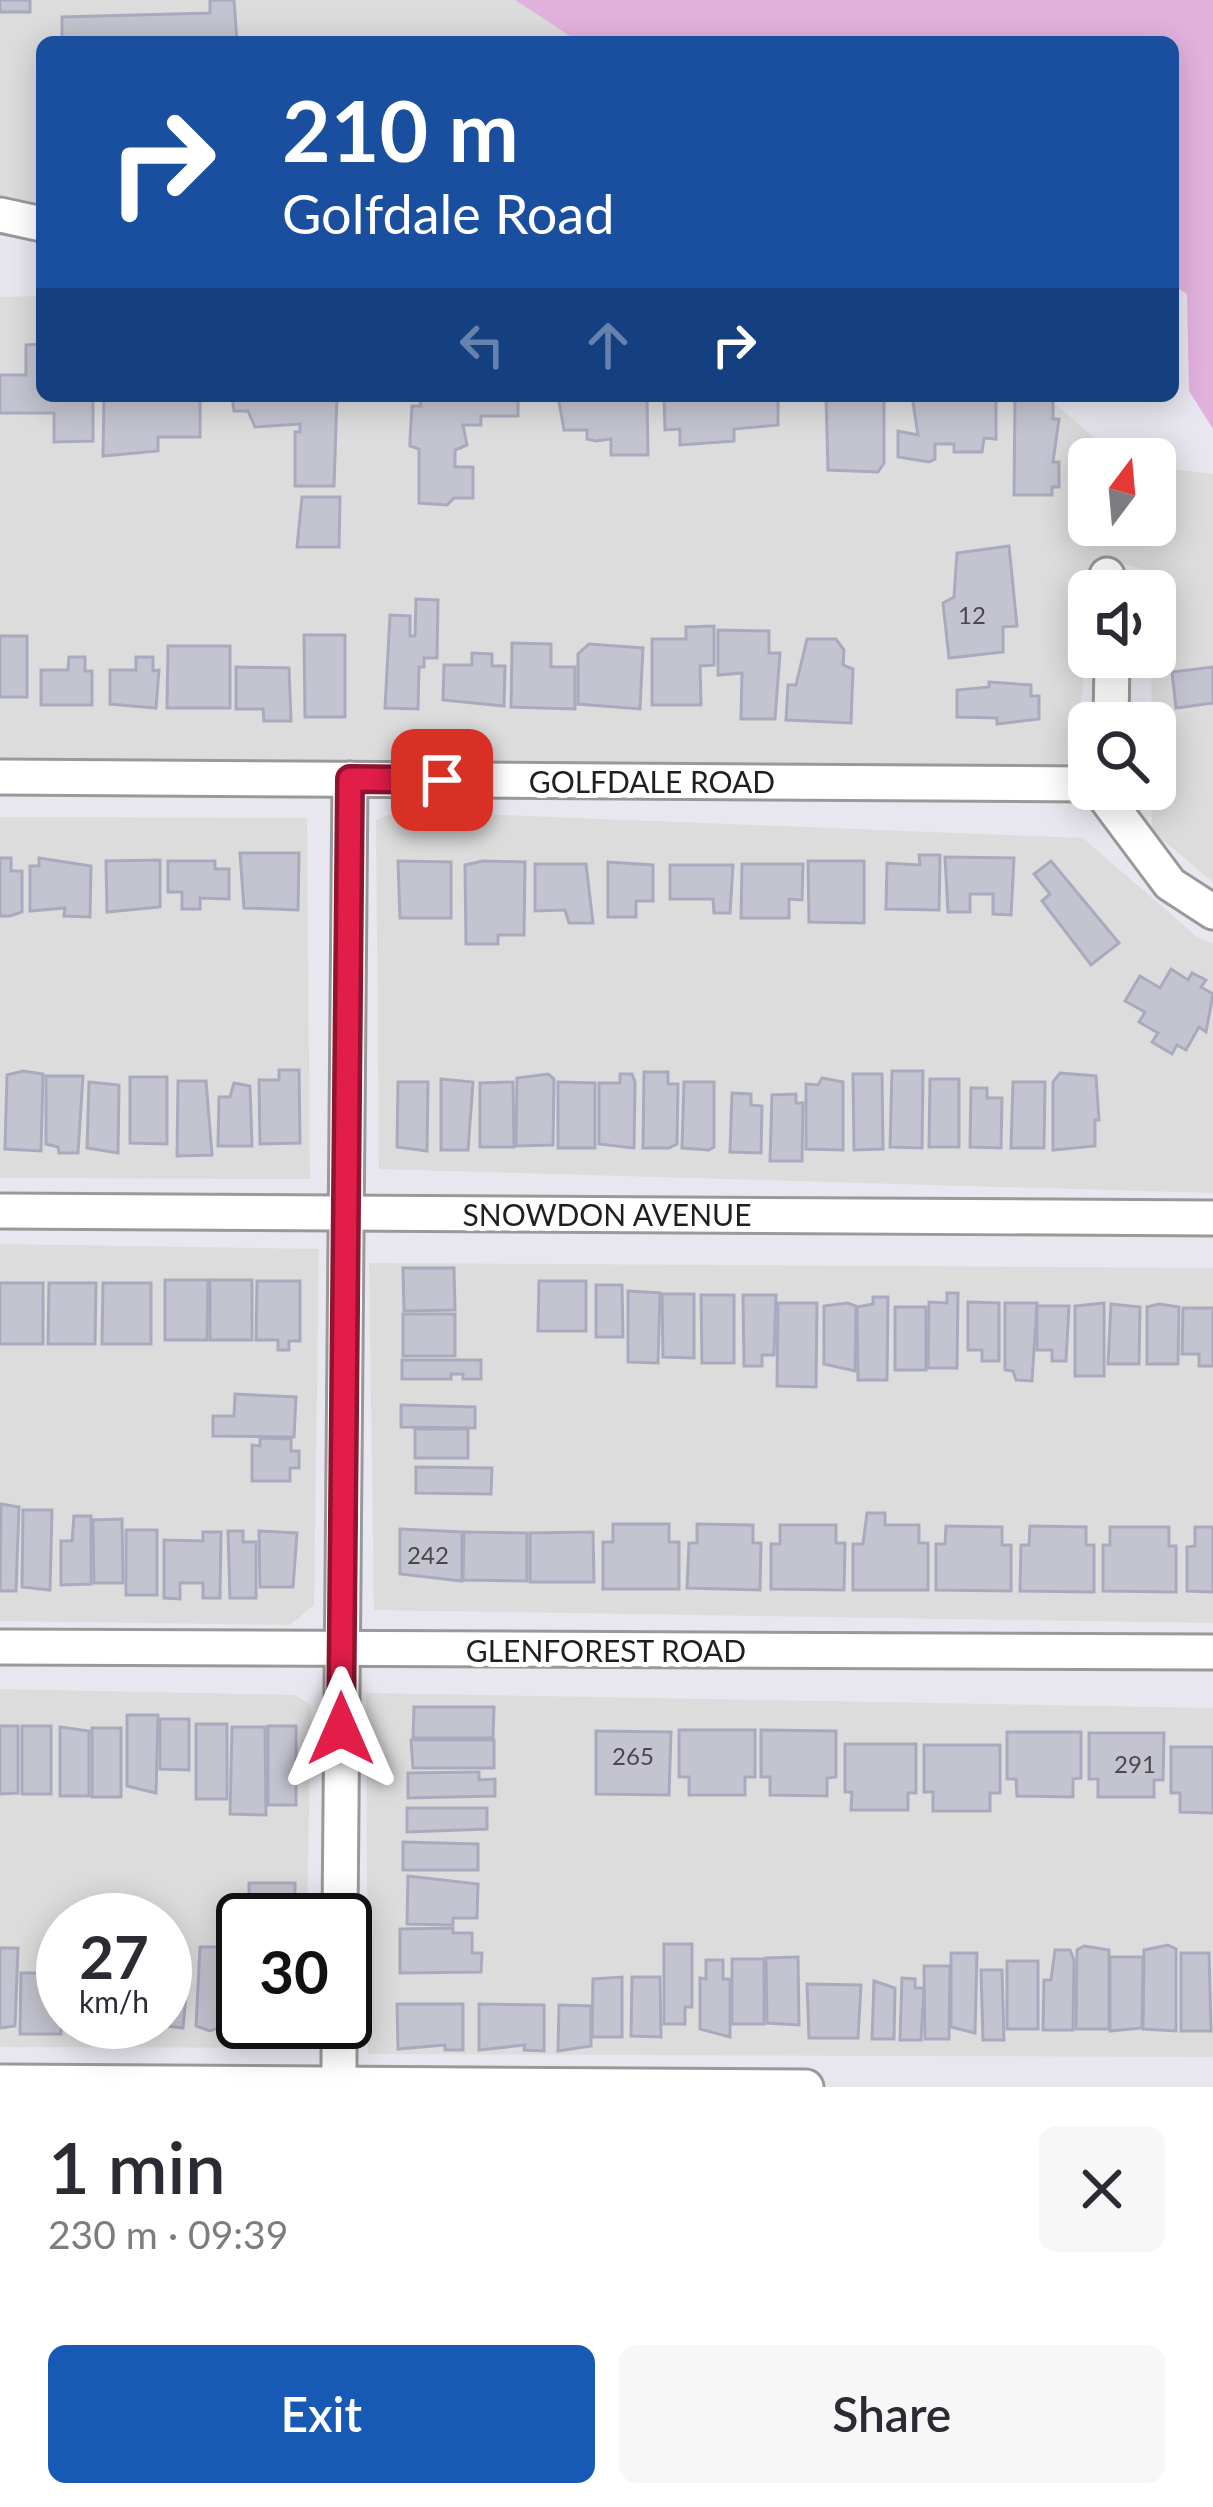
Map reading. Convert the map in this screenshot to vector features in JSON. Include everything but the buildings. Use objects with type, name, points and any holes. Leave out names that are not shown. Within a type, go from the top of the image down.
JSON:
[{"type":"street","name":"GOLFDALE ROAD","points":[[0,777],[1068,784]]},
{"type":"street","points":[[340,1893],[350,779]]},
{"type":"street","points":[[1115,810],[1170,884],[1213,913]]},
{"type":"street","name":"SNOWDON AVENUE","points":[[0,1210],[1213,1218]]},
{"type":"street","name":"GLENFOREST ROAD","points":[[0,1647],[1213,1652]]},
{"type":"street","points":[[338,2085],[339,2049]]},
{"type":"street","points":[[0,2082],[806,2087]]},
{"type":"shaded area","points":[[0,0],[515,0],[570,36],[36,36],[36,207],[0,206]]},
{"type":"shaded area","points":[[515,0],[1213,0],[1213,429],[1189,391],[1187,294],[1179,289],[1179,36],[570,36]]},
{"type":"shaded area","points":[[36,296],[36,402],[1053,402],[1095,438],[1068,438],[1068,546],[1176,546],[1176,470],[1213,474],[1213,882],[1152,831],[1152,810],[1176,810],[1176,702],[1152,702],[1151,678],[1176,678],[1176,570],[1147,570],[1097,557],[1096,570],[1068,570],[1068,678],[1084,678],[1081,702],[1068,702],[1068,786],[0,764],[0,297]]},
{"type":"shaded area","points":[[398,811],[1083,838],[1196,936],[1213,944],[1213,1193],[379,1169],[376,820]]},
{"type":"shaded area","points":[[0,817],[307,818],[310,1179],[0,1178]]},
{"type":"shaded area","points":[[0,1244],[319,1249],[314,1605],[290,1625],[0,1621]]},
{"type":"shaded area","points":[[369,1263],[1213,1268],[1213,1623],[374,1610]]},
{"type":"shaded area","points":[[0,1689],[295,1695],[311,1706],[308,1893],[216,1893],[216,2048],[192,2048],[192,1893],[36,1893],[36,2047],[0,2047]]},
{"type":"shaded area","points":[[366,1693],[1213,1708],[1213,2057],[368,2054],[372,2049],[372,1893],[367,1893]]},
{"type":"route","points":[[341,1729],[350,779],[442,780]]}]
